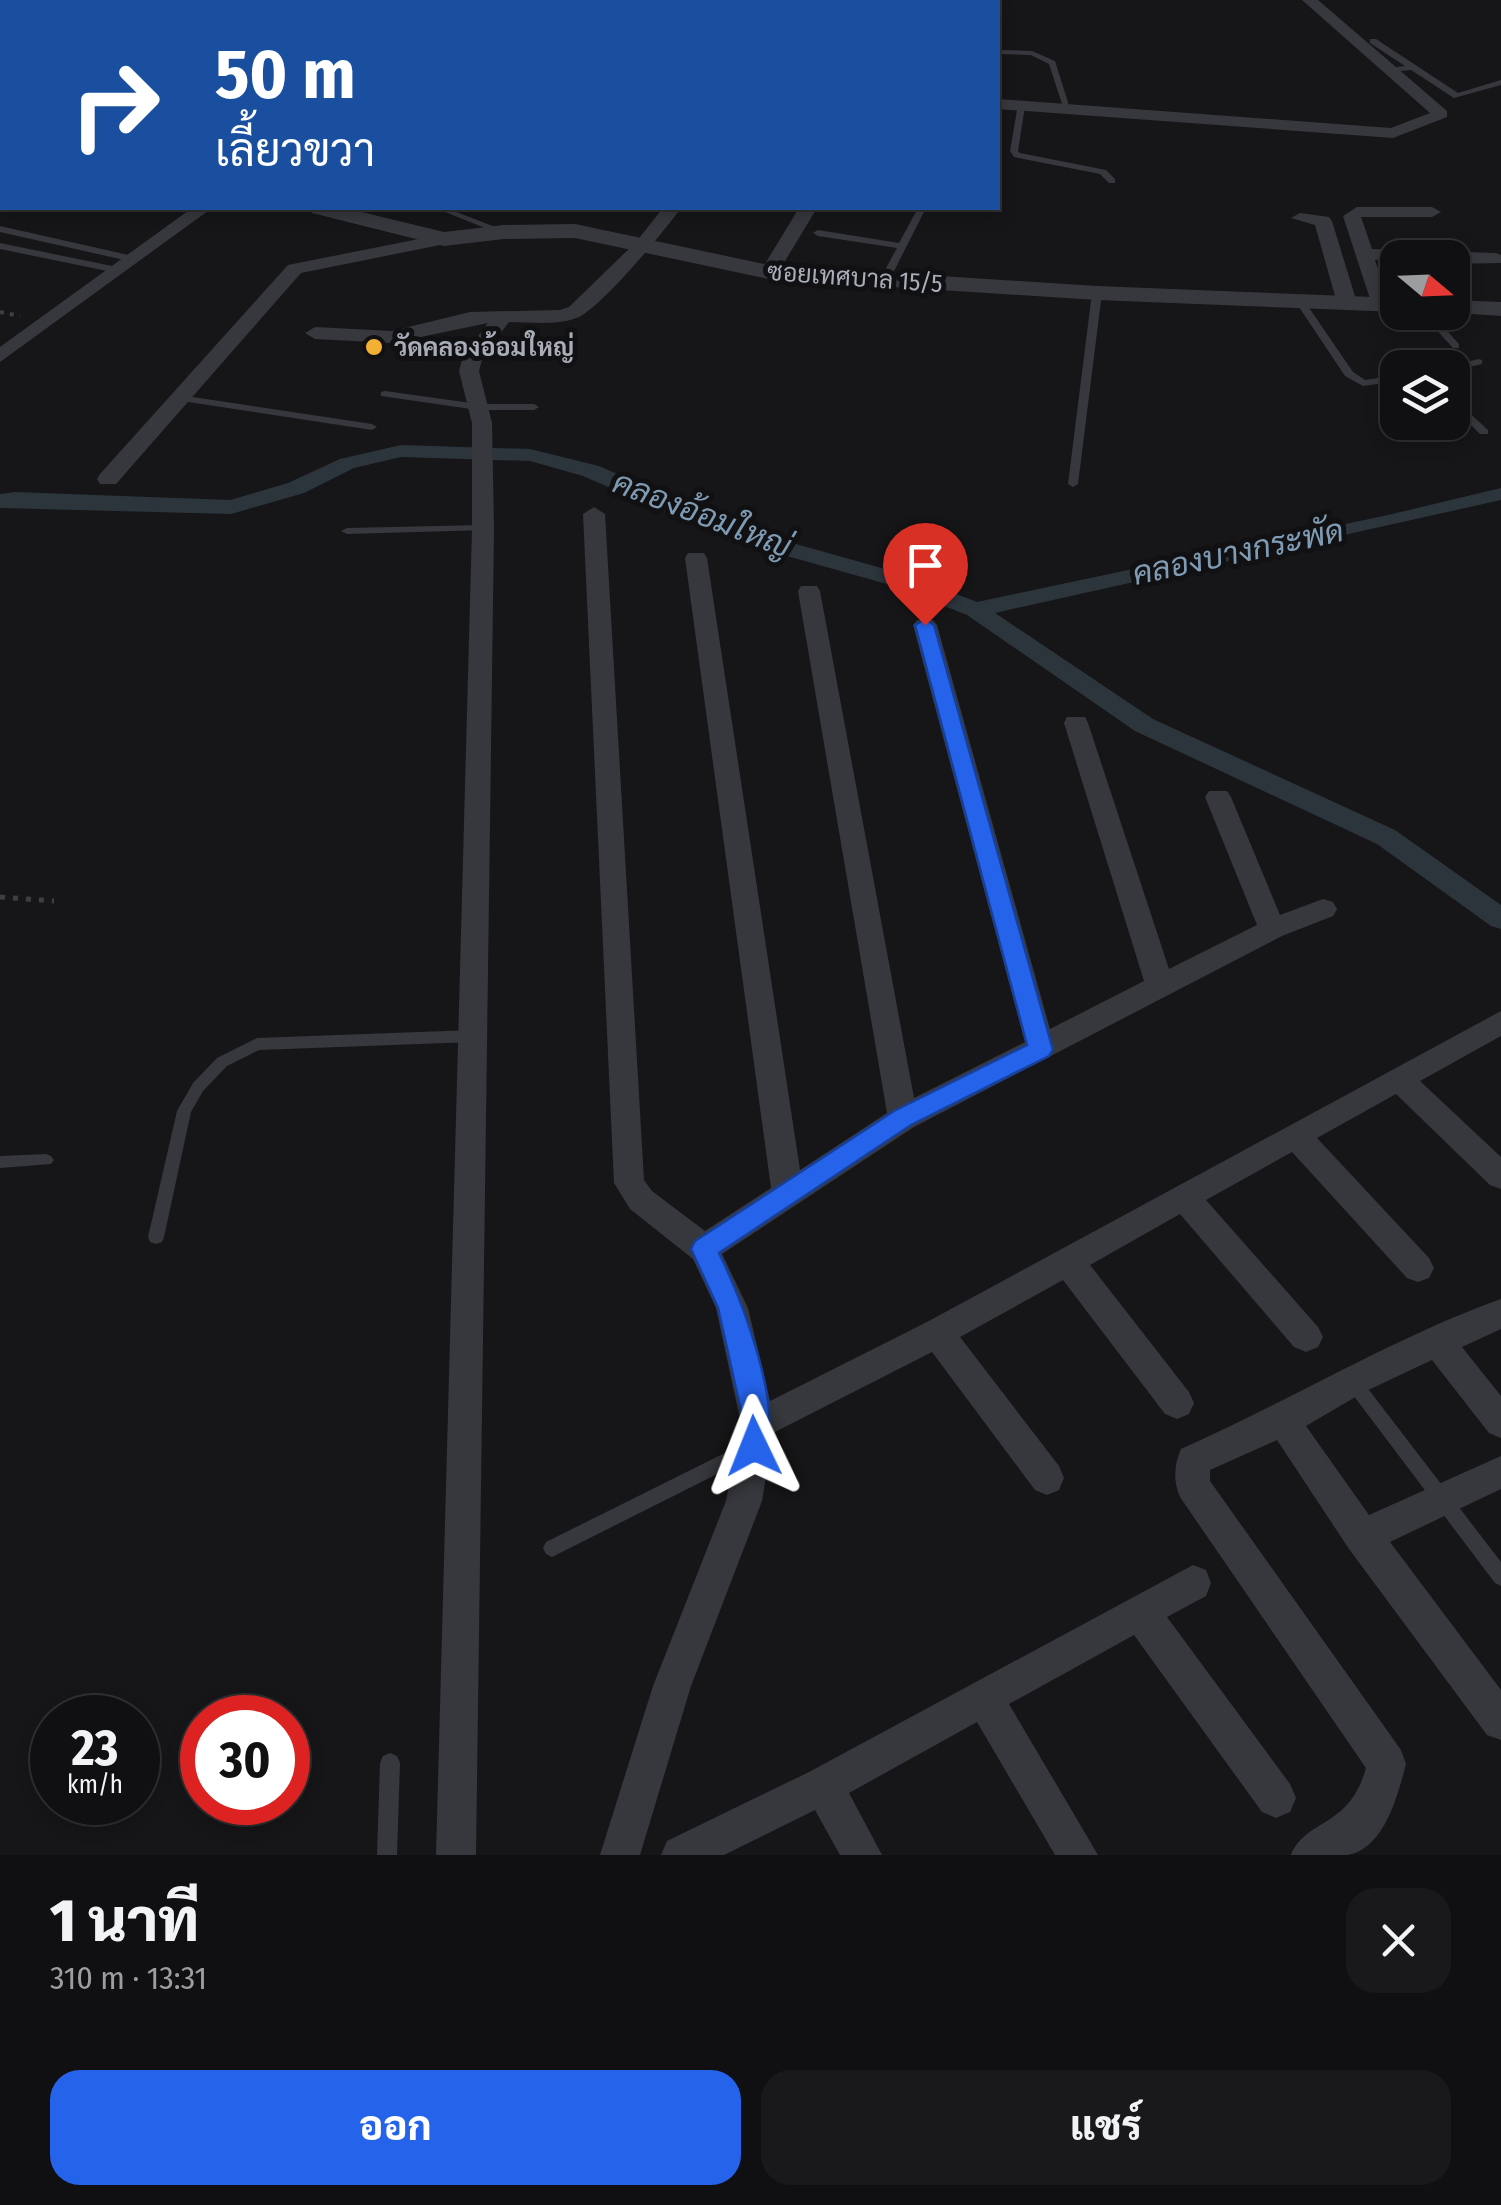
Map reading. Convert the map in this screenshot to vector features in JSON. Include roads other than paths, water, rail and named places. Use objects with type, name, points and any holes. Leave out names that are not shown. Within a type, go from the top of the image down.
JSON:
[{"type":"street","points":[[1000,104],[1393,133],[1442,114],[1309,0]]},
{"type":"street","points":[[0,356],[200,210]]},
{"type":"street","name":"ซอยเทศบาล 15/5","points":[[328,210],[444,239],[504,232],[575,232],[768,272],[1380,305]]},
{"type":"street","points":[[316,333],[392,337],[470,318],[562,316],[576,311],[642,246],[670,210]]},
{"type":"street","points":[[768,272],[807,210]]},
{"type":"street","points":[[1380,286],[1353,219],[1357,212],[1432,212]]},
{"type":"street","points":[[1300,218],[1323,221],[1347,303]]},
{"type":"street","points":[[108,479],[294,269],[444,239]]},
{"type":"street","points":[[1365,254],[1380,255]]},
{"type":"street","points":[[1470,258],[1496,259]]},
{"type":"street","points":[[1470,308],[1501,310]]},
{"type":"street","points":[[456,1855],[483,528],[482,437],[469,372],[473,356],[502,316]]},
{"type":"street","points":[[594,514],[628,1183],[641,1200],[704,1249],[732,1308],[756,1435],[744,1500],[672,1686],[620,1855]]},
{"type":"street","points":[[696,558],[788,1196]]},
{"type":"street","points":[[810,591],[902,1118]]},
{"type":"street","points":[[925,625],[1040,1050]]},
{"type":"street","points":[[1076,723],[1161,989]]},
{"type":"street","points":[[1218,797],[1272,929]]},
{"type":"street","points":[[704,1249],[902,1118],[1272,929],[1323,908]]},
{"type":"street","points":[[756,1435],[1501,1022]]},
{"type":"street","points":[[1399,1079],[1501,1176]]},
{"type":"street","points":[[1296,1136],[1418,1268]]},
{"type":"street","points":[[1184,1197],[1306,1337]]},
{"type":"street","points":[[1068,1261],[1178,1403]]},
{"type":"street","points":[[1311,1855],[1359,1844],[1376,1806],[1387,1764],[1192,1486],[1194,1462],[1284,1420],[1352,1381],[1501,1313]]},
{"type":"street","points":[[937,1333],[1048,1478]]},
{"type":"street","points":[[1439,1343],[1501,1422]]},
{"type":"street","points":[[1284,1420],[1308,1462],[1501,1721]]},
{"type":"street","points":[[1362,1536],[1501,1472]]},
{"type":"street","points":[[681,1855],[823,1786],[1193,1583]]},
{"type":"street","points":[[1140,1612],[1276,1798]]},
{"type":"street","points":[[984,1698],[1078,1855]]},
{"type":"street","points":[[823,1786],[862,1855]]},
{"type":"lane","points":[[1373,41],[1457,96],[1501,82]]},
{"type":"lane","points":[[1000,52],[1032,53],[1052,63],[1068,110]]},
{"type":"lane","points":[[1393,70],[1412,67]]},
{"type":"lane","points":[[1021,106],[1014,151],[1017,155],[1103,172],[1112,181]]},
{"type":"lane","points":[[444,210],[504,232]]},
{"type":"lane","points":[[885,279],[921,210]]},
{"type":"lane","points":[[0,230],[125,264]]},
{"type":"lane","points":[[818,234],[902,246]]},
{"type":"lane","points":[[0,246],[125,264]]},
{"type":"lane","points":[[1073,484],[1097,292]]},
{"type":"lane","points":[[1300,302],[1348,374],[1363,384],[1380,381]]},
{"type":"lane","points":[[1441,330],[1456,346]]},
{"type":"lane","points":[[1470,364],[1478,362]]},
{"type":"lane","points":[[386,394],[478,408],[534,406]]},
{"type":"lane","points":[[179,398],[372,427]]},
{"type":"lane","points":[[1470,418],[1484,432]]},
{"type":"lane","points":[[347,531],[483,528]]},
{"type":"lane","points":[[156,1237],[184,1110],[198,1087],[236,1054],[257,1044],[473,1036]]},
{"type":"lane","points":[[0,1162],[46,1160]]},
{"type":"lane","points":[[1352,1381],[1501,1577]]},
{"type":"lane","points":[[552,1548],[756,1435]]},
{"type":"lane","points":[[386,1855],[390,1763]]},
{"type":"waterway","name":"คลองอ้อมใหญ่","points":[[0,501],[231,507],[296,488],[347,463],[401,451],[530,455],[591,471],[738,535],[902,581],[975,610]]},
{"type":"waterway","name":"คลองบางกระพัด","points":[[975,610],[1388,522],[1501,494]]},
{"type":"waterway","name":"คลองอ้อมใหญ่","points":[[975,610],[1144,725],[1386,837],[1501,919]]},
{"type":"place","name":"วัดคลองอ้อมใหญ่","points":[[374,347]]}]
